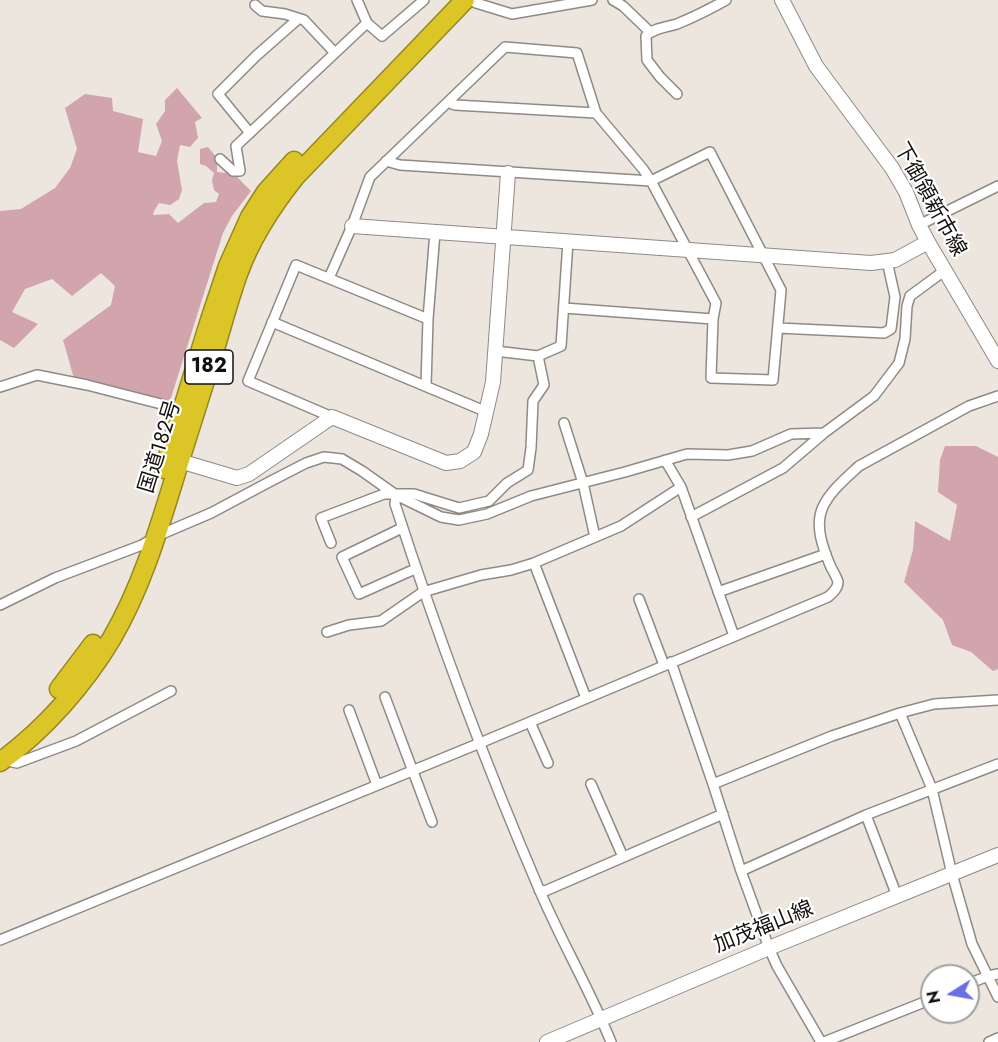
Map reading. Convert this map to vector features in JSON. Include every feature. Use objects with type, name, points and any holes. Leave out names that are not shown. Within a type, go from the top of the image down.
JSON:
[{"type":"highway","name":"国道182号","points":[[1,756],[28,739],[86,676],[112,638],[136,590],[188,414],[228,266],[250,217],[266,192],[293,162],[448,0]]},
{"type":"highway","name":"国道182号","points":[[188,414],[239,273],[259,228],[275,202],[296,176],[465,0]]},
{"type":"street","points":[[357,0],[367,23],[382,36],[424,0]]},
{"type":"street","points":[[473,0],[476,3],[512,14],[592,0]]},
{"type":"street","points":[[613,0],[623,6],[650,32]]},
{"type":"street","points":[[677,94],[647,60],[646,36],[650,32],[700,14],[726,0]]},
{"type":"street","name":"下御領新市線","points":[[782,0],[816,66],[892,168],[944,271],[996,355]]},
{"type":"street","points":[[255,5],[262,11],[285,14],[304,20],[335,53]]},
{"type":"street","points":[[250,133],[218,94],[297,19]]},
{"type":"street","points":[[220,159],[233,171],[240,171],[236,146],[367,23]]},
{"type":"street","points":[[329,278],[370,177],[386,161],[505,47],[577,53],[596,113],[651,181],[716,303],[713,319],[711,378],[773,381],[781,290],[710,152],[651,181],[400,165],[386,161]]},
{"type":"street","points":[[448,102],[455,105],[596,113]]},
{"type":"street","points":[[428,319],[296,265],[248,381],[446,463],[460,461],[474,452],[487,412],[493,382],[508,173]]},
{"type":"street","points":[[919,225],[998,186]]},
{"type":"street","points":[[352,226],[871,263],[895,260],[928,242]]},
{"type":"street","points":[[426,386],[428,319],[435,232]]},
{"type":"street","points":[[495,351],[538,356],[561,346],[568,241]]},
{"type":"street","points":[[778,328],[884,333],[891,329],[895,297],[887,261]]},
{"type":"street","points":[[691,517],[783,468],[824,433],[874,396],[899,363],[905,339],[907,306],[910,296],[944,271]]},
{"type":"street","points":[[564,308],[713,319]]},
{"type":"street","points":[[272,322],[487,412]]},
{"type":"street","points":[[331,543],[321,518],[384,494],[414,494],[459,508],[489,501],[507,483],[528,470],[533,401],[544,385],[538,356]]},
{"type":"street","points":[[0,387],[37,375],[161,404],[188,414]]},
{"type":"street","points":[[0,940],[828,597],[836,590],[838,581],[821,540],[819,522],[827,499],[843,480],[859,466],[969,406],[998,396]]},
{"type":"street","points":[[174,459],[237,478],[249,474],[332,417]]},
{"type":"street","points":[[564,423],[584,483],[595,537]]},
{"type":"street","points":[[0,605],[55,578],[211,513],[306,463],[324,457],[342,459],[396,495],[441,517],[459,520],[487,514],[531,496],[687,454],[728,455],[752,451],[791,434],[824,433]]},
{"type":"street","points":[[665,460],[681,487],[734,636]]},
{"type":"street","points":[[327,632],[349,625],[381,621],[423,592],[534,563],[621,526],[681,487]]},
{"type":"street","points":[[396,495],[394,504],[423,592],[480,743],[540,890],[602,1018],[611,1042]]},
{"type":"street","points":[[402,528],[342,557],[359,594],[416,569]]},
{"type":"street","points":[[718,592],[826,554]]},
{"type":"street","points":[[534,563],[586,698]]},
{"type":"street","points":[[639,599],[668,664],[713,784],[769,948],[777,966],[823,1042],[920,1004]]},
{"type":"street","points":[[1,756],[17,763],[76,741],[171,691]]},
{"type":"street","points":[[385,697],[432,822]]},
{"type":"street","points":[[713,784],[832,736],[900,713],[934,704],[998,700]]},
{"type":"street","points":[[349,710],[377,785]]},
{"type":"street","points":[[900,713],[932,789],[972,945],[998,997]]},
{"type":"street","points":[[530,722],[548,763]]},
{"type":"street","points":[[741,871],[866,815],[998,764]]},
{"type":"street","points":[[591,784],[623,857]]},
{"type":"street","points":[[540,890],[545,891],[723,814]]},
{"type":"street","points":[[866,815],[897,896]]},
{"type":"street","name":"加茂福山線","points":[[547,1042],[769,948],[998,855]]},
{"type":"street","points":[[980,979],[998,974]]},
{"type":"street","points":[[989,1042],[998,1038]]},
{"type":"shaded area","points":[[177,88],[202,118],[195,122],[198,138],[190,147],[180,145],[177,161],[182,190],[179,199],[170,205],[159,203],[153,215],[169,214],[178,223],[204,203],[216,202],[219,194],[214,190],[212,180],[214,173],[200,164],[200,149],[208,147],[217,158],[217,172],[234,174],[251,191],[232,216],[223,233],[170,401],[75,382],[63,340],[111,305],[115,286],[101,273],[72,296],[52,279],[25,289],[12,312],[38,324],[14,348],[0,340],[0,211],[21,209],[55,188],[70,168],[77,149],[65,108],[85,94],[112,98],[113,111],[143,119],[138,152],[156,156],[162,141],[156,124],[165,111],[165,100]]},
{"type":"shaded area","points":[[945,446],[976,446],[998,457],[998,669],[993,671],[971,652],[952,645],[943,620],[904,582],[913,550],[915,521],[950,541],[957,505],[938,492],[940,460]]}]
